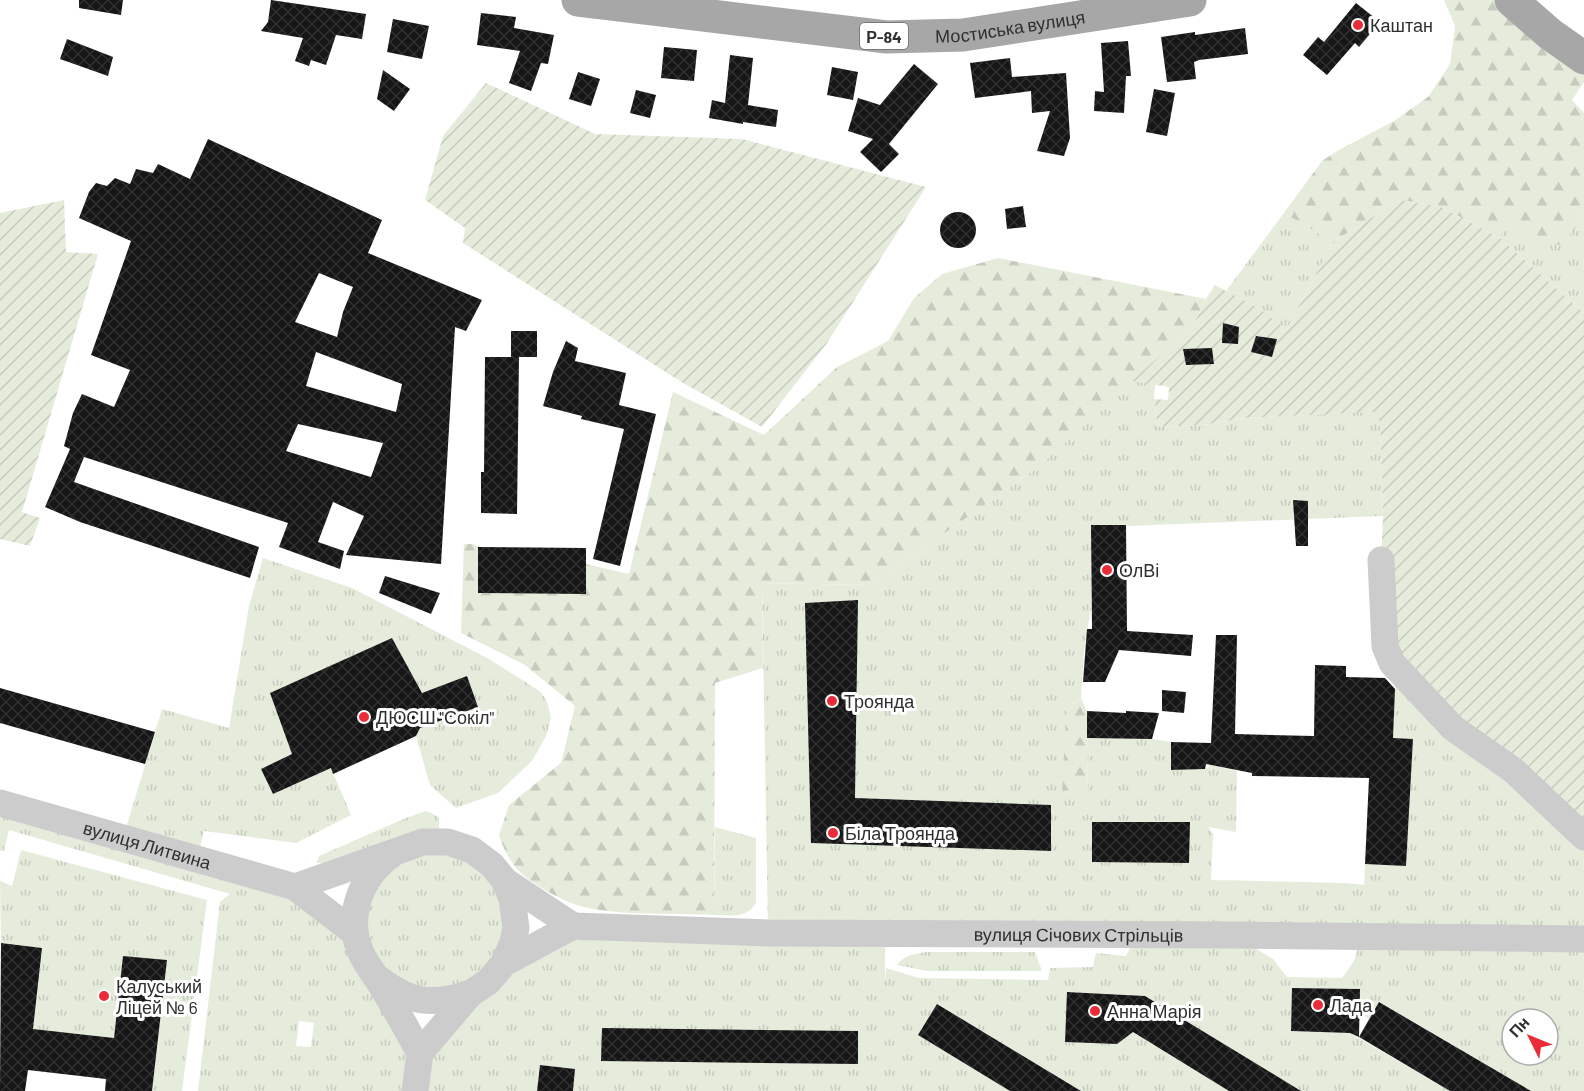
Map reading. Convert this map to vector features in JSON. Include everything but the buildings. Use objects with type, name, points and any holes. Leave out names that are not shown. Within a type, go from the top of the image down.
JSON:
[{"type":"main road","name":"Мостиська вулиця","points":[[578,0],[887,37],[963,35],[1190,0]]},
{"type":"main road","points":[[1511,0],[1550,34],[1584,58]]},
{"type":"street","points":[[1381,560],[1385,646],[1392,663],[1453,728],[1513,770],[1584,837]]},
{"type":"street","name":"вулиця Литвина","points":[[0,803],[295,888],[355,933]]},
{"type":"street","points":[[295,888],[423,842],[448,842],[472,850],[499,873],[573,926],[504,963]]},
{"type":"street","points":[[399,849],[379,864],[364,884],[356,908],[355,933],[363,957],[377,977],[420,1053]]},
{"type":"street","points":[[416,1091],[420,1053],[470,994],[489,981],[504,963],[513,942],[516,928],[512,899],[499,873]]},
{"type":"street","name":"вулиця Січових Стрільців","points":[[573,926],[768,933],[1584,939]]},
{"type":"street","points":[[377,977],[397,992],[421,1000],[446,1001],[470,994]]},
{"type":"green space","points":[[1444,0],[1495,0],[1584,69],[1584,82],[1572,100],[1584,113],[1584,205],[1576,227],[1561,245],[1523,239],[1507,223],[1500,238],[1439,206],[1400,200],[1333,242],[1284,213],[1322,161],[1394,121],[1428,97],[1450,64],[1455,26]]},
{"type":"green space","points":[[486,83],[595,134],[742,139],[926,187],[827,343],[762,427],[683,383],[463,243],[465,228],[425,200],[443,136]]},
{"type":"green space","points":[[64,200],[66,252],[98,254],[22,512],[40,518],[30,546],[0,539],[0,213]]},
{"type":"green space","points":[[1400,200],[1439,206],[1500,238],[1584,313],[1584,837],[1392,663],[1381,560],[1383,516],[1380,424],[1376,412],[1245,418],[1204,425],[1158,427],[1154,399],[1168,400],[1169,387],[1132,381],[1193,326],[1215,285],[1256,307],[1287,329],[1333,242]],"holes":[[[1256,336],[1276,339],[1272,357],[1252,352]],[[1212,348],[1214,364],[1186,365],[1183,349]]]},
{"type":"green space","points":[[1584,205],[1584,313],[1500,238],[1506,223],[1576,227]]},
{"type":"green space","points":[[1284,213],[1333,242],[1287,329],[1226,291]]},
{"type":"green space","points":[[998,258],[1206,299],[1193,326],[1037,468],[871,585],[762,583],[763,668],[715,683],[714,915],[632,913],[584,907],[559,898],[525,876],[510,859],[499,835],[509,805],[561,763],[575,706],[525,665],[461,633],[464,544],[473,544],[478,547],[479,593],[586,594],[586,564],[629,574],[673,392],[764,435],[837,367],[888,341],[914,298],[942,274]]},
{"type":"green space","points":[[1132,381],[1155,384],[1154,399],[1158,427],[1204,425],[1245,418],[1376,411],[1380,424],[1383,516],[1091,526],[1091,608],[1084,651],[1081,698],[1073,703],[1088,799],[1087,738],[1152,739],[1171,742],[1171,770],[1205,769],[1211,765],[1237,771],[1236,832],[1208,827],[1213,834],[1211,880],[1364,885],[1365,864],[1406,866],[1413,739],[1393,738],[1395,679],[1584,842],[1584,1091],[1531,1091],[1380,1002],[1369,1019],[1359,1013],[1359,989],[1293,988],[1291,1031],[1350,1033],[1450,1091],[1301,1091],[1153,1001],[1134,995],[1068,992],[1066,1042],[1117,1044],[1133,1032],[1229,1091],[1081,1091],[938,1004],[918,1035],[1010,1091],[573,1091],[575,1069],[540,1065],[537,1091],[198,1091],[220,902],[230,894],[9,830],[4,851],[0,851],[0,803],[123,838],[162,709],[229,728],[249,606],[263,558],[352,588],[489,659],[541,692],[547,702],[551,718],[546,736],[532,761],[498,793],[456,808],[430,785],[416,736],[420,728],[478,706],[466,677],[422,693],[392,638],[271,693],[292,754],[261,769],[273,794],[331,768],[351,815],[296,843],[204,831],[197,859],[295,887],[355,933],[420,1052],[470,994],[573,926],[768,930],[762,583],[871,585],[1037,468]],"holes":[[[858,600],[855,798],[1051,805],[1051,850],[811,843],[806,603]],[[1092,822],[1189,822],[1189,862],[1092,862]],[[885,934],[1136,935],[1126,956],[1096,953],[1093,967],[1050,968],[1048,980],[919,978],[886,968],[885,980]],[[1236,936],[1361,937],[1354,961],[1342,978],[1287,977],[1273,959]],[[299,1021],[314,1023],[311,1047],[296,1046]]]},
{"type":"green space","points":[[1081,698],[1087,711],[1088,799],[1062,793],[1066,714],[1070,706]]},
{"type":"green space","points":[[426,811],[439,817],[439,829],[329,865],[317,862],[319,856]]},
{"type":"green space","points":[[715,827],[756,838],[756,903],[743,914],[714,915]]},
{"type":"green space","points":[[21,850],[207,900],[182,1091],[152,1091],[167,960],[123,956],[114,1038],[33,1029],[42,948],[1,943],[0,881],[12,886]]},
{"type":"green space","points":[[435,854],[461,859],[473,865],[483,874],[492,884],[498,896],[503,922],[498,948],[492,960],[483,970],[473,979],[461,985],[435,990],[409,985],[397,979],[387,970],[378,960],[372,948],[367,922],[372,896],[378,884],[387,874],[397,865],[409,859]]},
{"type":"green space","points":[[926,952],[1035,952],[1042,971],[927,971],[897,965],[906,957]]},
{"type":"place","name":"Каштан","points":[[1358,25]]},
{"type":"place","name":"ОлВі","points":[[1107,570]]},
{"type":"place","name":"Троянда","points":[[832,701]]},
{"type":"place","name":"ДЮСШ \"Сокіл\"","points":[[364,717]]},
{"type":"place","name":"Біла Троянда","points":[[833,833]]},
{"type":"place","name":"Калуський Ліцей № 6","points":[[104,996]]},
{"type":"place","name":"Лада","points":[[1318,1005]]},
{"type":"place","name":"Анна Марія","points":[[1095,1011]]}]
